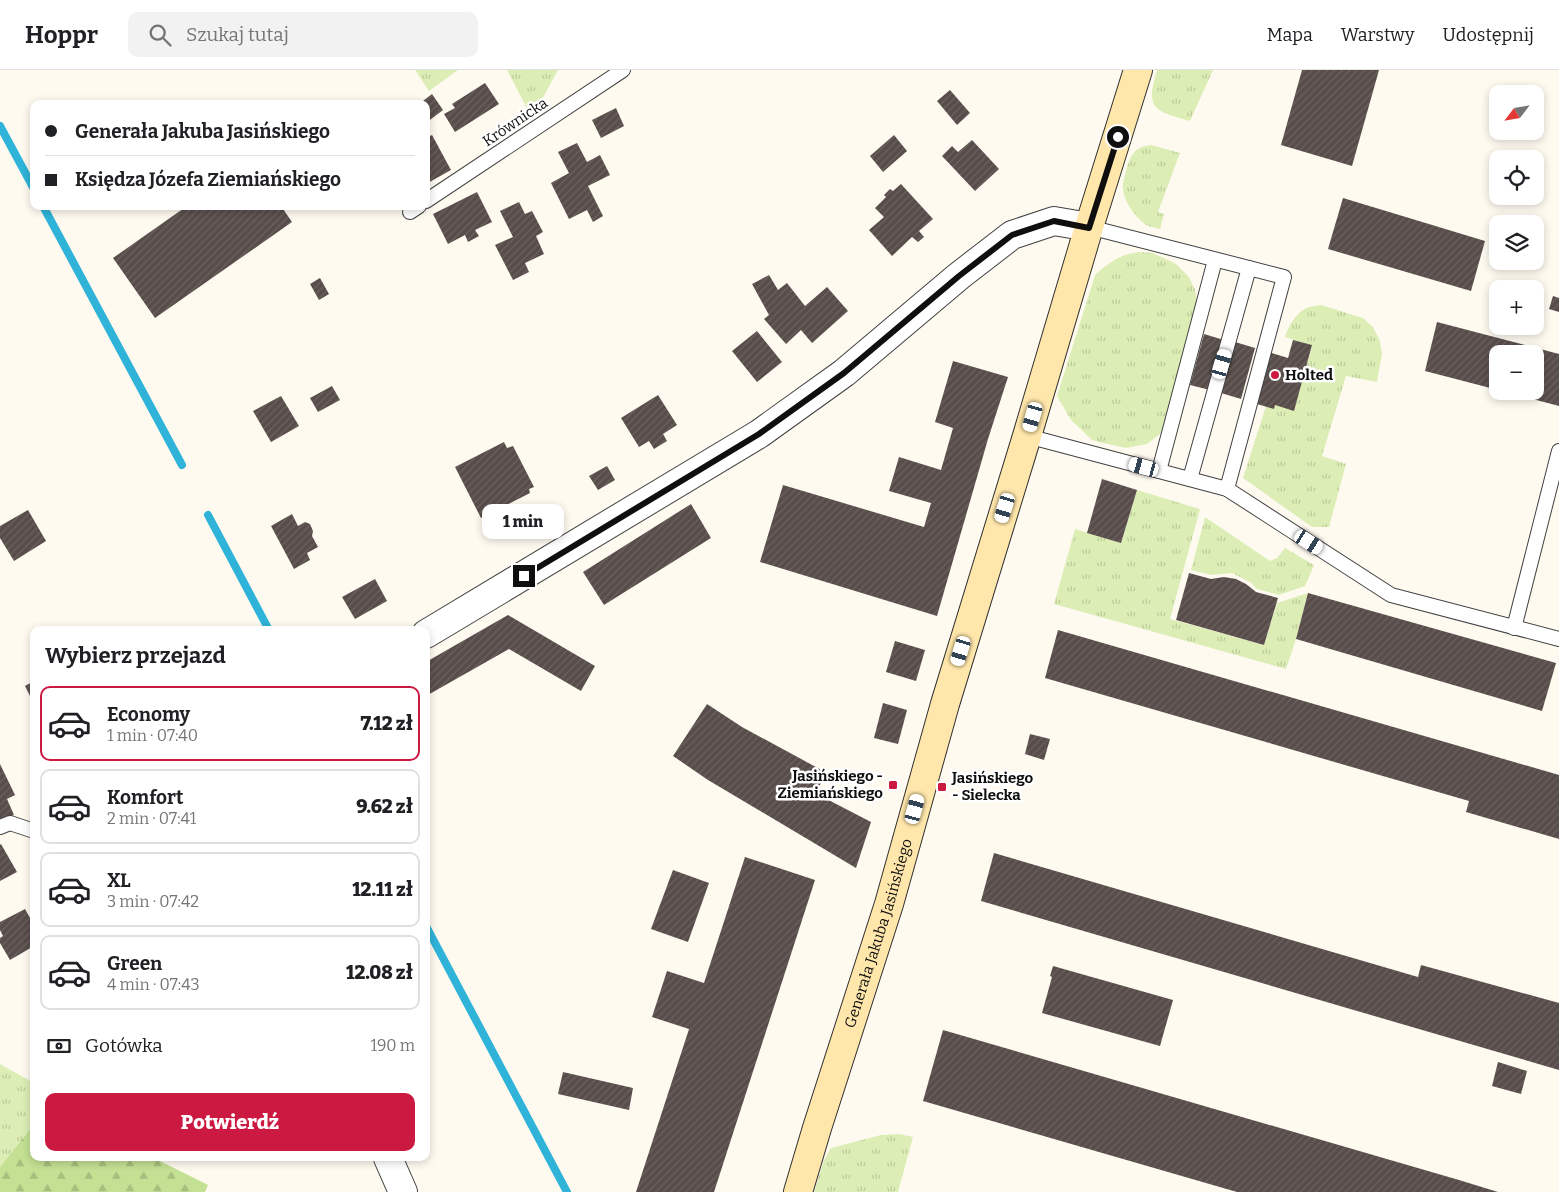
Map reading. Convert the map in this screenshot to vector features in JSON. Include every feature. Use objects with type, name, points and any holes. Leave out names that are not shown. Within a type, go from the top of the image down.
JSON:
[{"type":"street","name":"Generała Jakuba Jasińskiego","points":[[798,1192],[888,904],[944,704],[1138,70]]},
{"type":"street","points":[[430,632],[759,434],[844,373],[959,276],[1012,235],[1054,221],[1089,228]]},
{"type":"street","points":[[389,1161],[403,1192]]},
{"type":"lane","name":"Krównicka","points":[[430,198],[623,70]]},
{"type":"lane","points":[[1089,228],[1284,277],[1227,489]]},
{"type":"lane","points":[[1160,471],[1216,260]]},
{"type":"lane","points":[[1190,479],[1249,268]]},
{"type":"lane","points":[[1027,436],[1227,489],[1391,595],[1559,640]]},
{"type":"lane","points":[[1514,628],[1559,451]]},
{"type":"lane","points":[[0,827],[10,823],[30,830]]},
{"type":"green space","points":[[415,70],[458,70],[429,91]]},
{"type":"green space","points":[[507,70],[558,70],[532,118]]},
{"type":"green space","points":[[1157,70],[1213,70],[1190,121],[1161,111],[1156,106],[1152,93]]},
{"type":"green space","points":[[1151,145],[1180,153],[1158,212],[1164,214],[1160,229],[1148,226],[1138,218],[1130,208],[1123,189],[1127,167],[1133,154],[1141,147]]},
{"type":"green space","points":[[1138,252],[1153,253],[1176,264],[1188,276],[1195,289],[1197,302],[1194,320],[1165,425],[1160,434],[1147,444],[1126,448],[1092,440],[1071,420],[1057,396],[1095,275],[1115,260]]},
{"type":"green space","points":[[1321,305],[1363,318],[1373,327],[1380,341],[1382,354],[1377,382],[1346,376],[1322,456],[1346,464],[1329,527],[1312,527],[1243,478],[1266,406],[1275,405],[1294,410],[1312,346],[1285,337],[1288,328],[1294,319],[1305,309]]},
{"type":"green space","points":[[1137,490],[1200,509],[1170,619],[1264,645],[1277,603],[1308,593],[1286,669],[1054,604],[1075,529],[1121,543]]},
{"type":"green space","points":[[1205,517],[1270,561],[1277,558],[1285,548],[1314,565],[1305,586],[1279,595],[1257,589],[1250,582],[1232,573],[1211,575],[1191,570]]},
{"type":"green space","points":[[0,1064],[30,1081],[30,1129],[0,1167]]},
{"type":"green space","points":[[30,1129],[30,1161],[160,1161],[208,1185],[205,1192],[0,1192],[0,1167]]},
{"type":"green space","points":[[899,1134],[913,1137],[898,1192],[814,1192],[824,1160],[831,1148],[881,1135]]},
{"type":"building","points":[[1302,70],[1379,70],[1352,166],[1281,145]]},
{"type":"building","points":[[485,83],[499,104],[455,132],[444,114],[455,108],[452,104]]},
{"type":"building","points":[[950,90],[970,113],[957,125],[937,101]]},
{"type":"building","points":[[432,94],[443,110],[430,120],[430,100],[424,100]]},
{"type":"building","points":[[616,108],[624,126],[601,138],[592,120]]},
{"type":"building","points":[[432,135],[451,170],[430,182],[430,136]]},
{"type":"building","points":[[894,135],[907,151],[883,172],[870,156]]},
{"type":"building","points":[[972,140],[999,169],[975,191],[942,156],[952,146],[958,152]]},
{"type":"building","points":[[577,143],[587,162],[600,155],[610,175],[588,186],[603,216],[593,222],[587,210],[569,219],[551,183],[569,173],[558,152]]},
{"type":"building","points":[[901,184],[933,219],[919,231],[924,237],[918,242],[912,237],[892,256],[869,230],[884,217],[875,208],[886,197],[884,195],[890,189],[893,191]]},
{"type":"building","points":[[477,192],[492,222],[475,230],[479,236],[468,242],[465,235],[448,244],[433,214]]},
{"type":"building","points":[[1343,198],[1485,241],[1471,291],[1328,249]]},
{"type":"building","points":[[519,202],[525,214],[532,211],[543,232],[536,236],[544,254],[525,263],[529,272],[513,280],[495,245],[513,237],[500,211]]},
{"type":"building","points":[[181,210],[284,210],[292,222],[155,318],[113,258]]},
{"type":"building","points":[[769,275],[778,290],[787,283],[805,306],[827,287],[848,311],[812,343],[801,330],[786,344],[764,319],[769,315],[752,284]]},
{"type":"building","points":[[320,278],[329,294],[319,300],[310,284]]},
{"type":"building","points":[[1553,296],[1559,298],[1559,312],[1549,309]]},
{"type":"building","points":[[1437,322],[1525,345],[1489,345],[1489,388],[1425,371]]},
{"type":"building","points":[[757,331],[782,362],[757,382],[732,351]]},
{"type":"building","points":[[1204,334],[1224,340],[1210,390],[1190,385]]},
{"type":"building","points":[[1293,340],[1312,345],[1294,411],[1275,405],[1274,409],[1254,403],[1268,352],[1288,358]]},
{"type":"building","points":[[1235,342],[1255,348],[1241,399],[1221,393]]},
{"type":"building","points":[[1544,350],[1559,354],[1559,406],[1536,400],[1544,400]]},
{"type":"building","points":[[953,361],[1008,377],[988,439],[937,616],[760,562],[783,485],[924,527],[931,503],[889,491],[899,457],[941,470],[953,428],[935,422]]},
{"type":"building","points":[[332,386],[340,400],[318,412],[310,398]]},
{"type":"building","points":[[658,395],[677,425],[663,434],[667,441],[654,449],[649,441],[639,447],[621,418]]},
{"type":"building","points":[[281,396],[299,426],[271,442],[253,411]]},
{"type":"building","points":[[504,442],[507,448],[513,446],[534,487],[529,489],[530,493],[481,518],[455,467]]},
{"type":"building","points":[[607,466],[615,480],[598,490],[589,476]]},
{"type":"building","points":[[1102,479],[1137,490],[1121,543],[1087,533]]},
{"type":"building","points":[[691,504],[711,538],[604,605],[583,572]]},
{"type":"building","points":[[28,510],[46,541],[14,561],[0,538],[0,526]]},
{"type":"building","points":[[292,514],[298,526],[305,522],[310,524],[313,531],[312,536],[318,547],[307,553],[310,560],[294,569],[271,526]]},
{"type":"building","points":[[1189,573],[1211,579],[1224,577],[1236,579],[1256,592],[1278,598],[1264,645],[1176,620]]},
{"type":"building","points":[[375,579],[387,601],[355,619],[342,597]]},
{"type":"building","points":[[1308,593],[1556,663],[1542,711],[1296,639]]},
{"type":"building","points":[[508,615],[595,666],[581,691],[509,649],[430,694],[430,660]]},
{"type":"building","points":[[1058,630],[1559,775],[1559,839],[1466,812],[1469,801],[1045,678]]},
{"type":"building","points":[[895,641],[925,650],[916,681],[886,672]]},
{"type":"building","points":[[30,683],[30,696],[25,686]]},
{"type":"building","points":[[883,703],[907,710],[898,744],[874,738]]},
{"type":"building","points":[[707,704],[742,727],[827,773],[815,793],[871,822],[856,868],[708,780],[673,756]]},
{"type":"building","points":[[1030,734],[1050,739],[1044,760],[1025,754]]},
{"type":"building","points":[[0,764],[15,795],[7,799],[14,815],[1,820],[0,818]]},
{"type":"building","points":[[0,845],[17,872],[0,881]]},
{"type":"building","points":[[994,853],[1418,977],[1421,965],[1559,1003],[1559,1070],[981,901]]},
{"type":"building","points":[[745,857],[815,880],[714,1192],[636,1192],[689,1029],[652,1017],[667,971],[704,983]]},
{"type":"building","points":[[673,870],[709,883],[688,942],[651,929]]},
{"type":"building","points":[[25,909],[30,918],[30,948],[10,960],[0,943],[0,938],[3,936],[0,930],[0,922]]},
{"type":"building","points":[[1053,966],[1173,1000],[1160,1046],[1042,1013],[1052,977],[1050,976]]},
{"type":"building","points":[[943,1030],[1498,1192],[1237,1192],[923,1101]]},
{"type":"building","points":[[1498,1062],[1527,1071],[1521,1094],[1492,1086]]},
{"type":"building","points":[[563,1072],[633,1088],[629,1110],[558,1094]]},
{"type":"waterway","points":[[0,126],[30,182]]},
{"type":"waterway","points":[[45,210],[182,465]]},
{"type":"waterway","points":[[208,515],[267,626]]},
{"type":"waterway","points":[[430,934],[567,1192]]},
{"type":"place","name":"Holted","points":[[1275,375]]},
{"type":"place","name":"Jasińskiego - Ziemiańskiego","points":[[893,785]]},
{"type":"place","name":"Jasińskiego - Sielecka","points":[[942,787]]},
{"type":"route","points":[[524,576],[759,434],[844,373],[959,276],[1012,235],[1054,221],[1089,228],[1118,137]]}]
